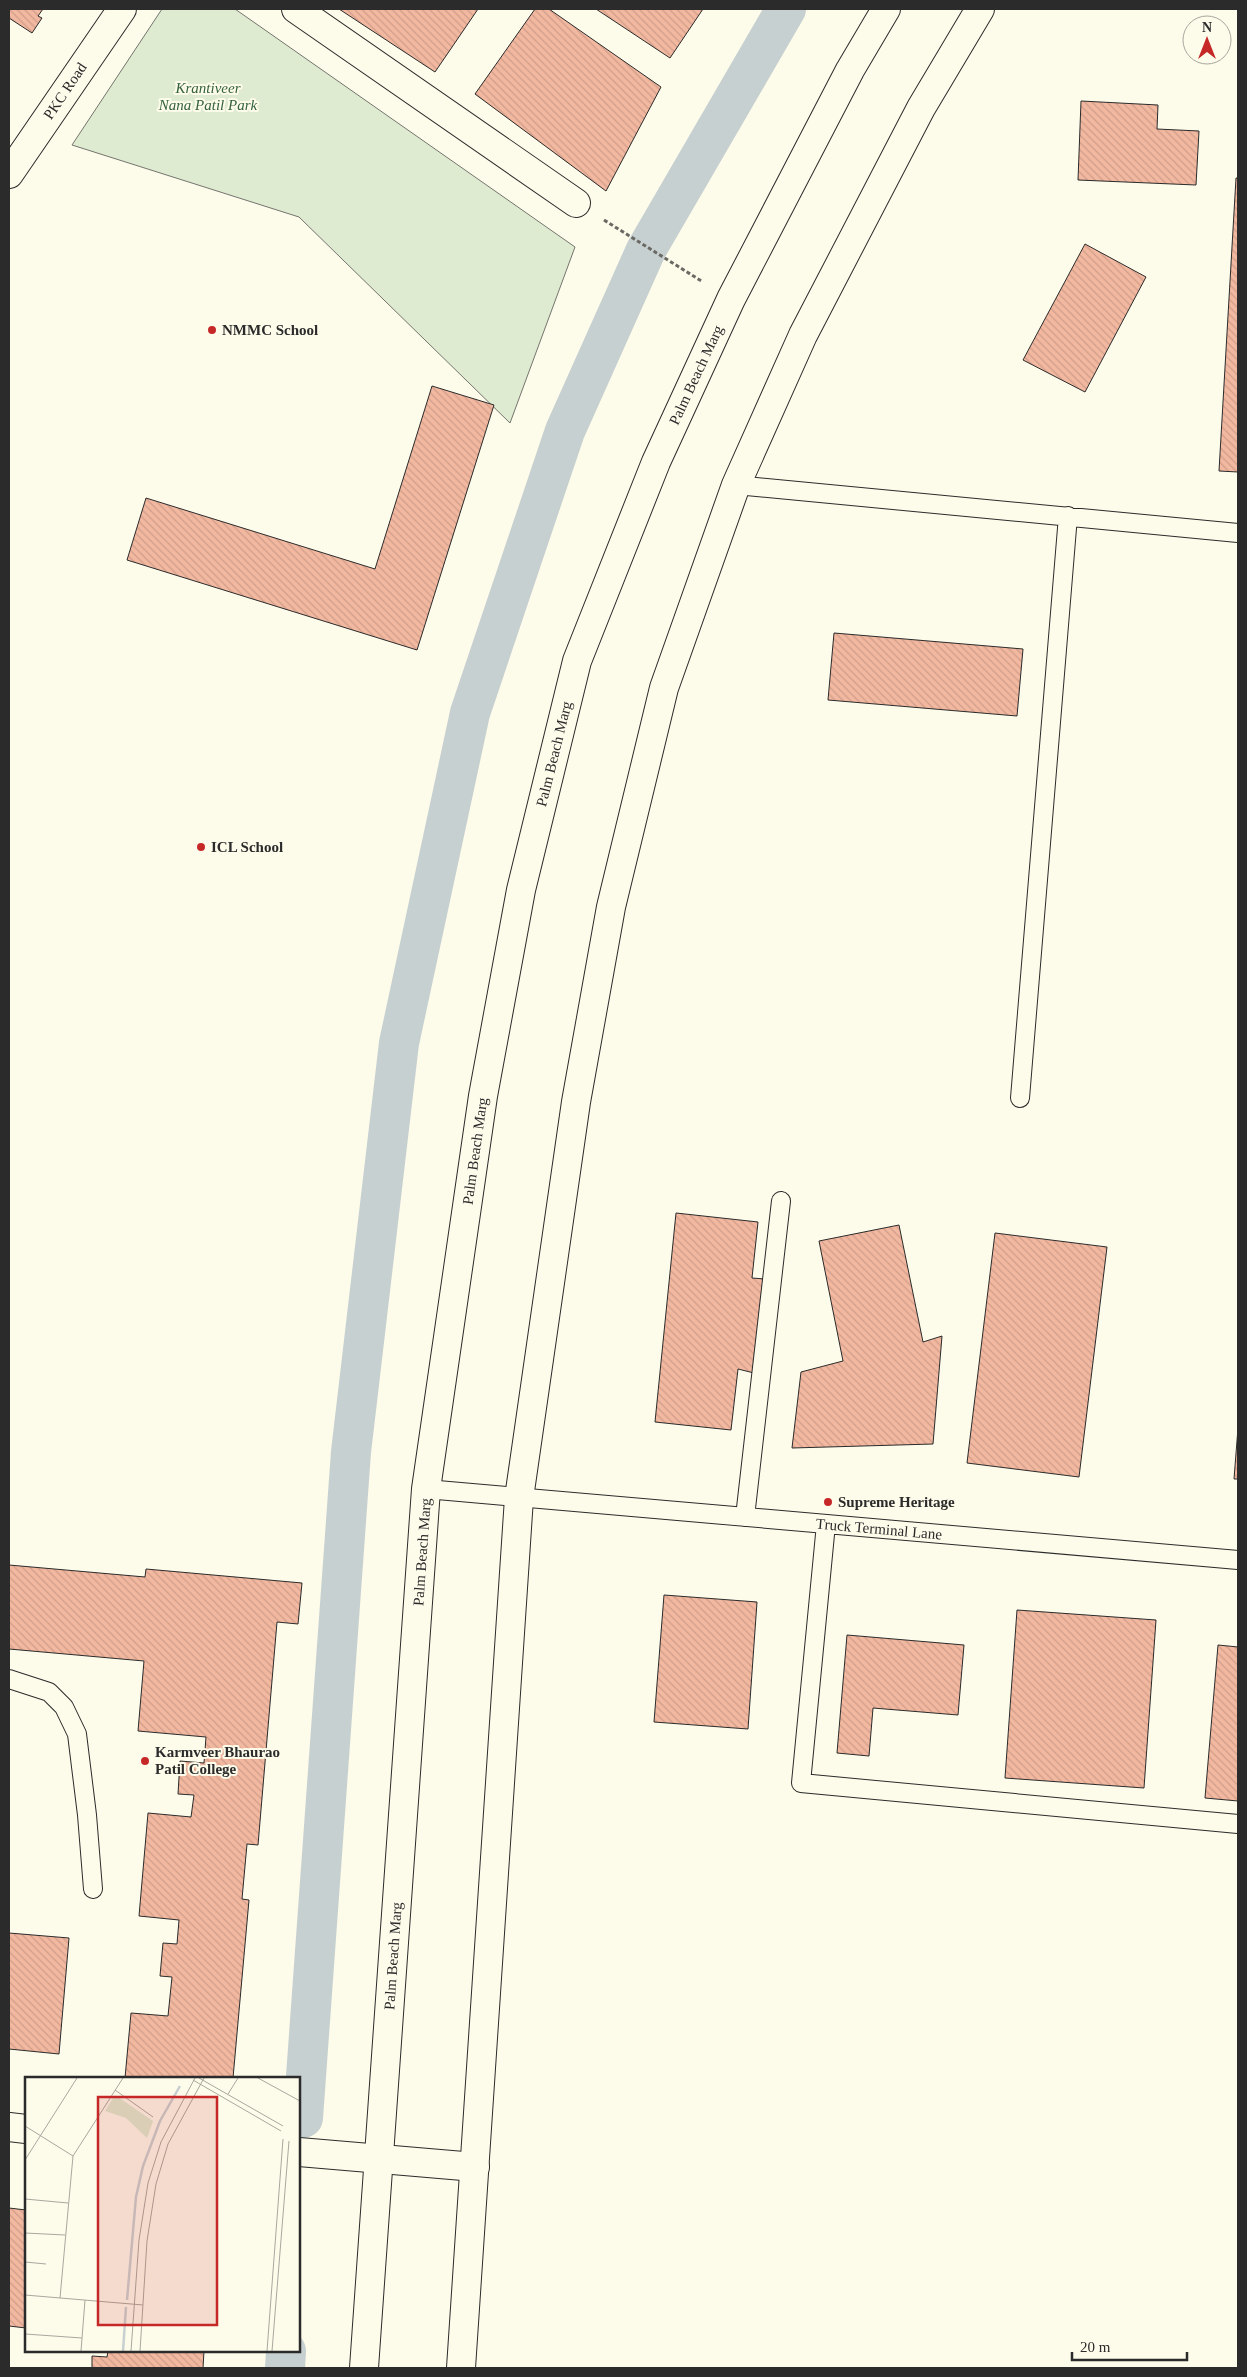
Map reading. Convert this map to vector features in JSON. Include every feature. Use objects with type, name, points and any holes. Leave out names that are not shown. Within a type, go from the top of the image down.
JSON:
[{"type":"main road","name":"PKC Road","points":[[9,174],[122,9]]},
{"type":"main road","points":[[296,9],[576,203]]},
{"type":"main road","name":"Palm Beach Marg","points":[[364,2368],[426,1489],[483,1096],[521,890],[577,661],[656,462],[731,299],[850,70],[886,9]]},
{"type":"main road","points":[[461,2368],[520,1498],[576,1102],[611,907],[664,688],[736,485],[803,335],[921,108],[980,9]]},
{"type":"main road","points":[[9,2127],[25,2129]]},
{"type":"main road","points":[[300,2152],[475,2167]]},
{"type":"lane","points":[[736,485],[1238,533]]},
{"type":"lane","points":[[1020,1098],[1068,516]]},
{"type":"lane","points":[[745,1517],[781,1201]]},
{"type":"lane","name":"Truck Terminal Lane","points":[[426,1489],[1238,1560]]},
{"type":"lane","points":[[826,1524],[801,1783],[1238,1824]]},
{"type":"lane","points":[[9,1679],[49,1692],[64,1707],[77,1734],[87,1815],[93,1889]]},
{"type":"path","points":[[576,203],[731,299]]},
{"type":"green space","name":"Krantiveer Nana Patil Park","points":[[162,9],[235,9],[575,247],[510,423],[299,217],[72,145]]},
{"type":"building","points":[[9,9],[43,9],[38,16],[42,18],[32,33],[9,18]]},
{"type":"building","points":[[339,9],[478,9],[435,72]]},
{"type":"building","points":[[535,9],[549,9],[661,87],[606,191],[475,94]]},
{"type":"building","points":[[596,9],[703,9],[670,58]]},
{"type":"building","points":[[1081,101],[1158,105],[1157,129],[1199,131],[1196,185],[1078,180]]},
{"type":"building","points":[[1236,178],[1238,178],[1238,472],[1219,471]]},
{"type":"building","points":[[1085,244],[1146,277],[1085,392],[1023,360]]},
{"type":"building","points":[[432,386],[494,405],[417,650],[127,560],[146,498],[375,569]]},
{"type":"building","points":[[834,633],[1023,649],[1017,716],[828,700]]},
{"type":"building","points":[[676,1213],[758,1222],[752,1278],[765,1279],[754,1373],[738,1369],[731,1430],[655,1422]]},
{"type":"building","points":[[899,1225],[923,1342],[942,1336],[933,1444],[792,1448],[801,1372],[843,1361],[819,1241]]},
{"type":"building","points":[[995,1233],[1107,1247],[1079,1477],[967,1463]]},
{"type":"building","points":[[1238,1428],[1238,1479],[1234,1479]]},
{"type":"building","points":[[9,1565],[145,1577],[146,1569],[302,1583],[298,1624],[277,1622],[258,1845],[247,1844],[242,1899],[249,1900],[233,2077],[125,2077],[131,2013],[168,2016],[172,1977],[160,1976],[163,1943],[177,1944],[179,1920],[139,1916],[148,1813],[191,1817],[194,1795],[178,1794],[180,1761],[204,1763],[206,1737],[138,1731],[144,1661],[9,1649]]},
{"type":"building","points":[[664,1595],[757,1602],[748,1729],[654,1722]]},
{"type":"building","points":[[1017,1610],[1156,1620],[1144,1788],[1005,1778]]},
{"type":"building","points":[[847,1635],[964,1645],[958,1715],[873,1708],[869,1756],[837,1753]]},
{"type":"building","points":[[1218,1645],[1238,1647],[1238,1801],[1205,1798]]},
{"type":"building","points":[[9,1933],[69,1938],[59,2054],[9,2049]]},
{"type":"building","points":[[9,2208],[25,2210],[25,2328],[9,2326]]},
{"type":"building","points":[[108,2352],[204,2352],[203,2368],[92,2368],[92,2356],[107,2357]]},
{"type":"waterway","points":[[303,2118],[351,1452],[399,1043],[470,713],[565,431],[646,250],[786,9]]},
{"type":"waterway","points":[[285,2368],[286,2352]]},
{"type":"place","name":"NMMC School","points":[[212,330]]},
{"type":"place","name":"ICL School","points":[[201,847]]},
{"type":"place","name":"Supreme Heritage","points":[[828,1502]]},
{"type":"place","name":"Karmveer Bhaurao Patil College","points":[[145,1761]]}]
